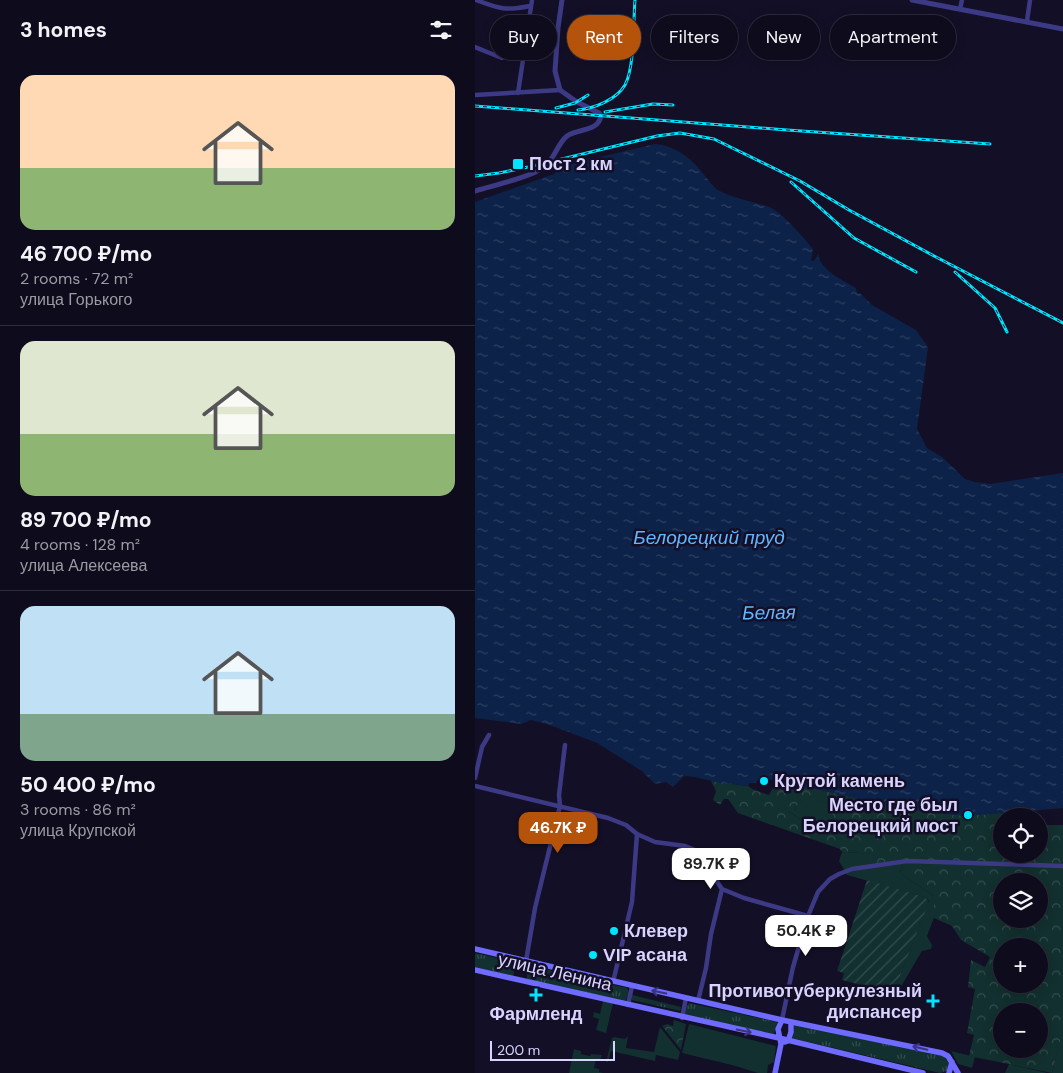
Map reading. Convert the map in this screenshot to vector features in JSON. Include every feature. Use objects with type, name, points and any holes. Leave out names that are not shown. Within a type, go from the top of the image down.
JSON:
[{"type":"main road","name":"улица Ленина","points":[[475,949],[791,1022],[942,1053],[953,1062]]},
{"type":"main road","name":"улица Ленина","points":[[475,970],[923,1073]]},
{"type":"main road","points":[[775,1073],[780,1041],[778,1029],[783,1020]]},
{"type":"main road","points":[[788,1041],[791,1032],[791,1022]]},
{"type":"main road","points":[[949,1073],[953,1062]]},
{"type":"main road","points":[[953,1062],[958,1073]]},
{"type":"street","points":[[476,0],[496,8],[509,10],[531,6]]},
{"type":"street","points":[[518,93],[532,0]]},
{"type":"street","points":[[559,90],[555,71],[561,0]]},
{"type":"street","points":[[912,0],[1063,29]]},
{"type":"street","points":[[960,9],[962,0]]},
{"type":"street","points":[[1027,21],[1030,0]]},
{"type":"street","points":[[475,47],[490,53]]},
{"type":"street","points":[[475,95],[559,90],[601,116],[600,122],[595,127],[567,136],[546,166],[533,173],[475,191]]},
{"type":"street","points":[[475,778],[482,748],[489,736]]},
{"type":"street","points":[[526,961],[535,908],[560,806],[559,795],[565,746]]},
{"type":"street","points":[[475,786],[608,818],[626,825],[637,834],[655,842],[685,846],[705,854],[714,864],[717,873],[716,880],[722,889],[743,898],[808,916]]},
{"type":"street","points":[[613,982],[632,902],[637,834]]},
{"type":"street","points":[[783,1020],[793,967],[808,916],[818,892],[830,879],[846,871],[907,862],[1063,866]]},
{"type":"street","points":[[698,1001],[722,889]]},
{"type":"street","name":"улица Ленина","points":[[628,1004],[632,986]]},
{"type":"street","points":[[682,1018],[686,998]]},
{"type":"green space","points":[[777,780],[910,810],[967,816],[993,813],[993,863],[1048,863],[1048,825],[1063,825],[1063,1041],[1060,1041],[1052,1073],[969,1056],[974,1035],[967,1033],[975,989],[968,987],[971,960],[985,967],[990,957],[961,940],[952,926],[934,918],[934,896],[900,873],[905,859],[869,865],[862,853],[842,852],[840,849],[738,813],[728,799],[724,799],[720,805],[713,800],[716,791],[711,781],[748,786],[769,795]],"holes":[[[807,797],[830,804],[836,829],[800,819],[788,811],[794,811],[799,802]]]},
{"type":"green space","points":[[807,796],[830,804],[836,830],[800,819],[787,810],[794,811],[799,802]]},
{"type":"green space","points":[[842,852],[862,853],[870,865],[905,859],[900,873],[934,896],[934,918],[927,936],[932,945],[931,949],[922,951],[896,995],[895,989],[929,901],[925,897],[847,875],[839,861]]},
{"type":"green space","points":[[867,880],[925,897],[929,902],[892,993],[842,980],[844,973],[837,971]]},
{"type":"green space","points":[[475,953],[627,988],[628,995],[625,1002],[527,979],[527,971],[515,968],[513,976],[475,967]]},
{"type":"green space","points":[[632,995],[681,1007],[680,1011],[632,1000]]},
{"type":"green space","points":[[603,1001],[613,1003],[606,1033],[596,1030],[599,1019],[593,1017],[594,1012],[600,1014]]},
{"type":"green space","points":[[689,1003],[777,1022],[774,1034],[685,1016],[685,1010]]},
{"type":"green space","points":[[674,1020],[686,1024],[681,1050],[662,1026],[667,1024],[673,1026]]},
{"type":"green space","points":[[689,1024],[776,1046],[774,1062],[768,1065],[767,1073],[758,1073],[682,1053]]},
{"type":"green space","points":[[795,1024],[944,1056],[949,1061],[947,1071],[940,1073],[792,1038]]},
{"type":"green space","points":[[660,1027],[680,1052],[678,1060],[656,1055],[655,1061],[611,1051],[608,1062],[606,1062],[612,1038],[614,1037],[625,1039],[628,1036],[626,1048],[654,1052]]},
{"type":"green space","points":[[1060,1040],[1063,1041],[1063,1073],[1052,1073]]},
{"type":"green space","points":[[574,1049],[581,1051],[581,1054],[590,1056],[591,1054],[602,1055],[600,1060],[596,1059],[594,1068],[599,1069],[599,1072],[603,1073],[569,1073]]},
{"type":"green space","points":[[951,1051],[975,1057],[972,1068],[958,1064]]},
{"type":"green space","points":[[1009,1064],[1047,1073],[1005,1073]]},
{"type":"water","name":"Белорецкий пруд","points":[[655,144],[670,147],[683,154],[695,164],[718,190],[730,196],[769,207],[780,214],[813,249],[811,261],[814,261],[818,254],[827,270],[856,288],[857,293],[860,293],[872,305],[916,330],[928,347],[917,429],[927,448],[942,457],[965,479],[975,482],[990,484],[1063,473],[1063,808],[993,808],[993,814],[967,816],[910,810],[764,778],[755,783],[750,783],[748,786],[684,776],[673,787],[666,782],[655,784],[642,771],[597,743],[550,725],[531,720],[521,724],[475,718],[475,202],[554,174],[562,166]]},
{"type":"railway","points":[[578,110],[611,99],[625,85],[631,67],[635,0]]},
{"type":"railway","points":[[556,108],[575,103],[588,95]]},
{"type":"railway","points":[[605,112],[653,104],[673,105]]},
{"type":"railway","points":[[475,106],[990,144]]},
{"type":"railway","points":[[475,176],[533,166],[657,136],[680,133],[714,139],[800,181],[936,257],[1063,323]]},
{"type":"railway","points":[[791,182],[854,238],[916,272]]},
{"type":"railway","points":[[955,272],[995,308],[1007,332]]},
{"type":"place","name":"Пост 2 км","points":[[518,164]]},
{"type":"place","name":"Крутой камень","points":[[764,781]]},
{"type":"place","name":"Место где был Белорецкий мост","points":[[968,815]]},
{"type":"place","name":"Клевер","points":[[614,931]]},
{"type":"place","name":"VIP асана","points":[[593,955]]},
{"type":"place","name":"Фармленд","points":[[536,995]]},
{"type":"place","name":"Противотуберкулезный диспансер","points":[[933,1001]]},
{"type":"water label","name":"Белая","points":[[769,612]]}]
